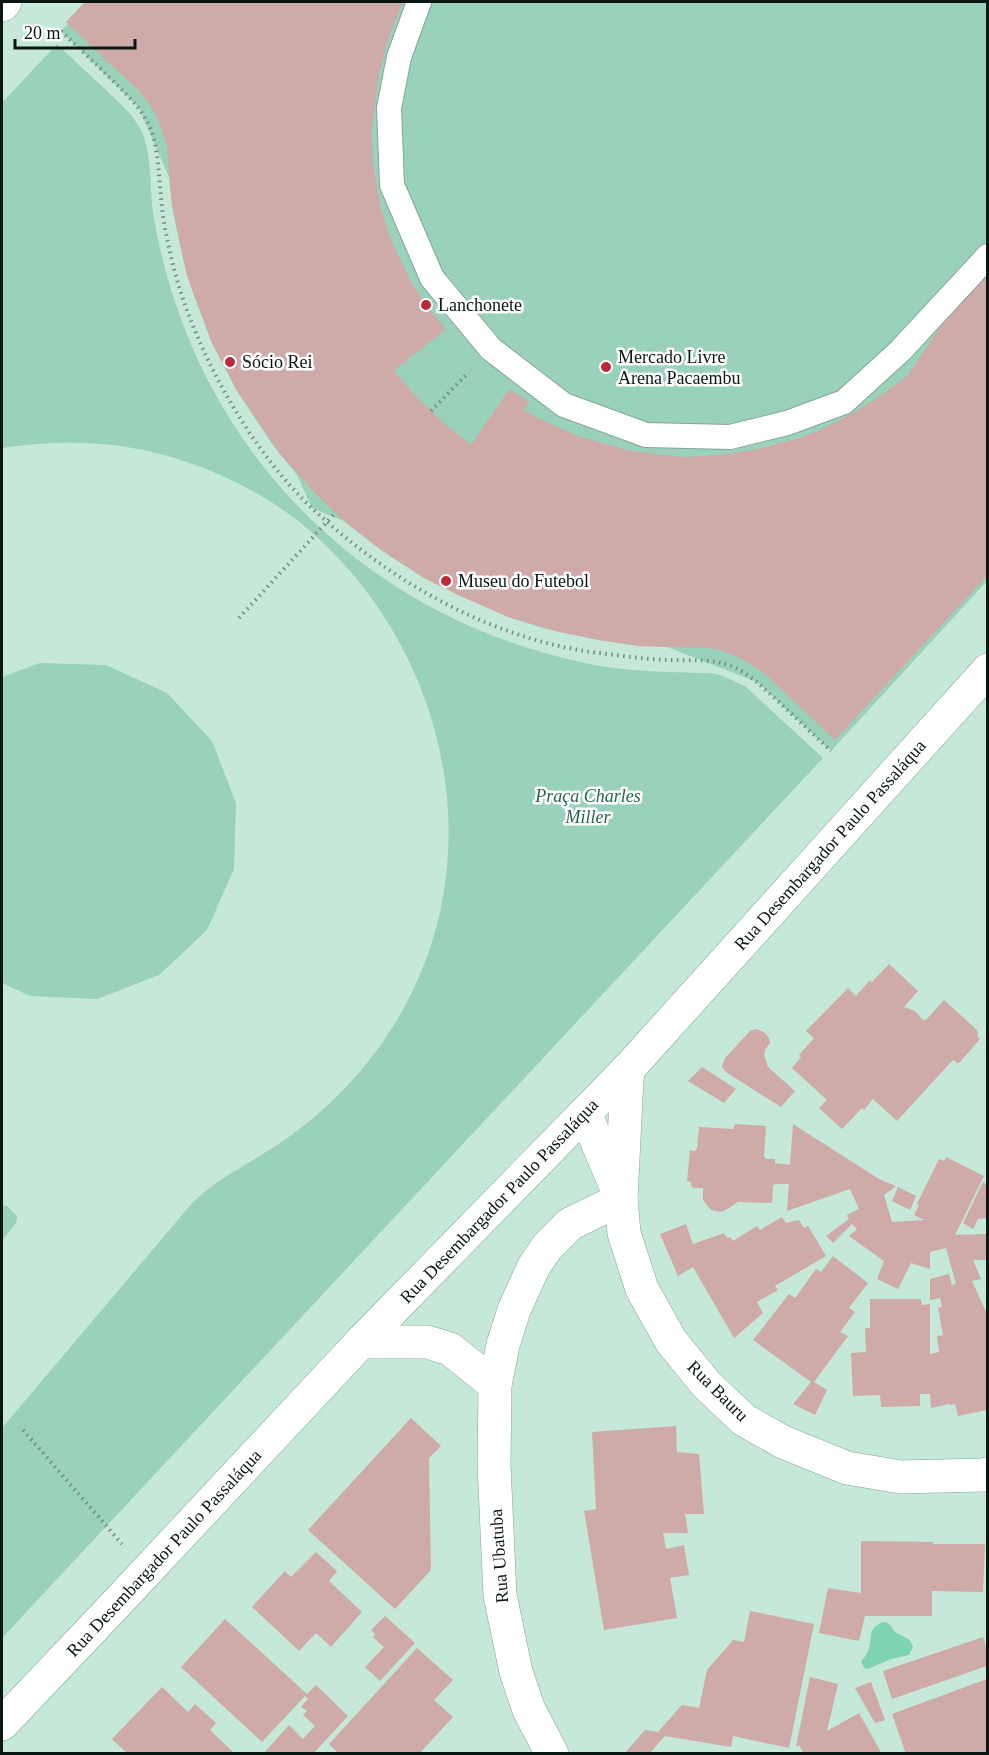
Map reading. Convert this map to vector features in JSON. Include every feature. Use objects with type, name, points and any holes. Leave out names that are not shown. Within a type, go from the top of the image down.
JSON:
[{"type":"street","points":[[2,5],[5,2]]},
{"type":"street","name":"Rua Desembargador Paulo Passaláqua","points":[[2,1724],[361,1342],[629,1068],[987,670]]},
{"type":"street","name":"Rua Bauru","points":[[629,1068],[621,1199],[624,1233],[646,1298],[671,1341],[706,1384],[744,1420],[783,1442],[847,1467],[901,1477],[987,1474]]},
{"type":"street","name":"Rua Bauru","points":[[585,1113],[621,1199]]},
{"type":"street","name":"Rua Ubatuba","points":[[552,1754],[529,1710],[516,1672],[500,1595],[494,1466],[495,1385],[514,1310],[534,1266],[547,1247],[570,1224],[621,1199]]},
{"type":"street","points":[[361,1342],[427,1342],[450,1350],[495,1385]]},
{"type":"lane","points":[[419,2],[399,57],[389,108],[392,185],[432,278],[492,349],[564,405],[646,435],[730,437],[787,423],[844,402],[900,351],[987,256]]},
{"type":"path","points":[[61,31],[130,98],[144,117],[153,137],[156,151],[162,206],[175,273],[206,356],[232,404],[256,441],[297,492],[326,521],[356,546],[428,594],[505,630],[545,642],[593,652],[637,658],[717,662],[734,667],[757,682],[831,751]]},
{"type":"path","points":[[431,411],[492,349]]},
{"type":"path","points":[[239,618],[336,512]]},
{"type":"path","points":[[23,1430],[146,1572]]},
{"type":"green space","name":"Mercado Livre Arena Pacaembu","points":[[85,2],[987,2],[987,581],[831,751],[757,682],[667,647],[639,646],[599,640],[546,629],[508,617],[434,583],[388,555],[344,521],[312,508],[297,475],[272,444],[237,391],[212,343],[183,259],[172,206],[169,177],[139,108],[61,31],[68,24],[66,22]]},
{"type":"green space","name":"Praça Charles Miller","points":[[57,44],[122,105],[143,134],[148,156],[157,236],[176,305],[204,372],[239,434],[282,489],[332,539],[388,581],[449,616],[515,644],[600,666],[647,671],[709,673],[720,675],[745,686],[823,758],[2,1638],[2,1428],[193,1202],[215,1184],[303,1126],[341,1093],[374,1055],[413,990],[435,931],[447,871],[448,810],[439,749],[422,690],[395,635],[360,584],[318,538],[284,511],[247,488],[187,462],[167,456],[105,444],[64,443],[2,448],[2,103]]},
{"type":"green space","points":[[40,663],[106,665],[167,693],[212,741],[236,803],[234,869],[207,930],[159,975],[97,999],[30,996],[2,983],[2,677]]},
{"type":"green space","points":[[2,1205],[7,1206],[17,1216],[16,1223],[2,1241]]},
{"type":"shaded area","points":[[882,1622],[886,1622],[895,1632],[910,1640],[913,1647],[909,1655],[891,1659],[868,1669],[864,1668],[861,1661],[868,1652],[872,1630]]},
{"type":"building","points":[[85,2],[403,2],[390,34],[379,73],[372,129],[373,165],[381,209],[392,242],[412,283],[426,305],[446,329],[395,372],[440,420],[471,445],[508,391],[511,390],[527,400],[529,403],[524,410],[538,418],[575,435],[630,451],[683,457],[719,455],[754,450],[792,440],[818,431],[853,413],[908,375],[947,317],[987,274],[987,576],[835,740],[764,673],[741,658],[716,649],[639,646],[559,632],[508,617],[422,577],[345,522],[316,494],[280,454],[237,391],[212,343],[187,276],[172,206],[167,147],[159,121],[139,91],[66,22]]},
{"type":"building","points":[[889,964],[918,991],[904,1007],[915,1011],[923,1020],[926,1020],[944,1000],[977,1030],[977,1036],[980,1039],[960,1062],[957,1063],[954,1060],[951,1062],[897,1121],[873,1099],[842,1129],[819,1108],[827,1100],[792,1068],[801,1057],[799,1055],[814,1038],[806,1031],[848,988],[856,996]]},
{"type":"building","points":[[756,1029],[764,1032],[769,1038],[770,1043],[764,1055],[768,1067],[795,1091],[781,1107],[729,1074],[722,1066],[725,1058],[750,1031]]},
{"type":"building","points":[[702,1067],[736,1089],[724,1103],[688,1081]]},
{"type":"building","points":[[735,1124],[766,1126],[764,1156],[766,1159],[775,1159],[775,1163],[790,1165],[793,1124],[879,1179],[896,1186],[884,1195],[892,1222],[924,1220],[914,1215],[939,1159],[944,1161],[946,1157],[984,1176],[955,1235],[987,1234],[987,1260],[973,1260],[981,1279],[972,1281],[987,1314],[987,1410],[958,1416],[955,1404],[931,1408],[930,1394],[920,1394],[920,1406],[881,1407],[880,1395],[853,1396],[851,1353],[866,1352],[865,1328],[870,1328],[870,1299],[921,1299],[922,1305],[930,1304],[930,1354],[939,1352],[937,1336],[943,1335],[938,1308],[942,1307],[940,1298],[930,1300],[930,1279],[949,1274],[952,1285],[956,1284],[946,1248],[930,1252],[930,1269],[911,1263],[898,1289],[877,1279],[884,1261],[849,1236],[857,1229],[852,1224],[833,1243],[826,1236],[849,1219],[847,1215],[859,1209],[850,1189],[787,1211],[789,1184],[776,1184],[773,1185],[772,1203],[738,1202],[724,1211],[711,1210],[703,1200],[703,1188],[694,1188],[691,1182],[687,1181],[690,1150],[695,1151],[697,1148],[699,1127],[733,1129]]},
{"type":"building","points":[[983,1182],[987,1185],[987,1218],[978,1219],[973,1229],[963,1223]]},
{"type":"building","points":[[898,1187],[916,1196],[910,1210],[892,1201]]},
{"type":"building","points":[[782,1217],[786,1223],[799,1220],[804,1228],[808,1226],[826,1256],[775,1286],[778,1290],[757,1302],[763,1313],[734,1338],[693,1267],[678,1276],[660,1234],[686,1224],[693,1244],[724,1233],[733,1241],[757,1226],[760,1230]]},
{"type":"building","points":[[833,1256],[868,1283],[849,1308],[855,1312],[840,1332],[848,1336],[814,1382],[827,1390],[815,1415],[793,1404],[811,1382],[753,1340],[789,1294],[795,1298],[816,1269],[821,1272]]},
{"type":"building","points":[[411,1418],[441,1446],[429,1458],[431,1570],[395,1609],[308,1530]]},
{"type":"building","points":[[676,1426],[677,1452],[699,1454],[704,1514],[685,1514],[688,1533],[663,1533],[666,1549],[684,1545],[689,1575],[670,1578],[677,1618],[604,1630],[584,1511],[596,1509],[592,1432]]},
{"type":"building","points":[[861,1541],[985,1544],[983,1592],[932,1591],[932,1616],[865,1616],[859,1641],[819,1633],[828,1588],[861,1593]]},
{"type":"building","points":[[316,1552],[337,1571],[329,1581],[362,1612],[331,1647],[316,1633],[299,1651],[252,1607],[285,1571],[291,1577]]},
{"type":"building","points":[[750,1611],[814,1624],[789,1748],[733,1736],[731,1747],[665,1736],[649,1754],[624,1754],[645,1730],[658,1732],[682,1705],[699,1708],[707,1670],[733,1640],[744,1642]]},
{"type":"building","points":[[385,1616],[415,1643],[380,1681],[365,1667],[384,1647],[373,1637],[375,1634],[371,1630]]},
{"type":"building","points":[[225,1619],[307,1694],[316,1685],[348,1716],[313,1754],[263,1754],[289,1725],[303,1739],[315,1726],[303,1715],[307,1711],[301,1707],[308,1699],[305,1696],[262,1742],[181,1667]]},
{"type":"building","points":[[983,1637],[987,1650],[987,1666],[892,1699],[883,1671]]},
{"type":"building","points":[[417,1648],[453,1680],[434,1700],[453,1717],[419,1754],[339,1754],[329,1744]]},
{"type":"building","points":[[810,1677],[838,1684],[827,1731],[859,1713],[882,1754],[804,1754],[799,1745],[796,1747]]},
{"type":"building","points":[[987,1679],[987,1754],[906,1754],[892,1714]]},
{"type":"building","points":[[871,1682],[885,1720],[875,1723],[855,1688]]},
{"type":"building","points":[[162,1687],[188,1712],[195,1704],[216,1723],[210,1730],[233,1752],[231,1754],[128,1754],[112,1739]]},
{"type":"place","name":"Lanchonete","points":[[426,305]]},
{"type":"place","name":"Sócio Rei","points":[[230,362]]},
{"type":"place","name":"Mercado Livre Arena Pacaembu","points":[[606,367]]},
{"type":"place","name":"Museu do Futebol","points":[[446,581]]}]
